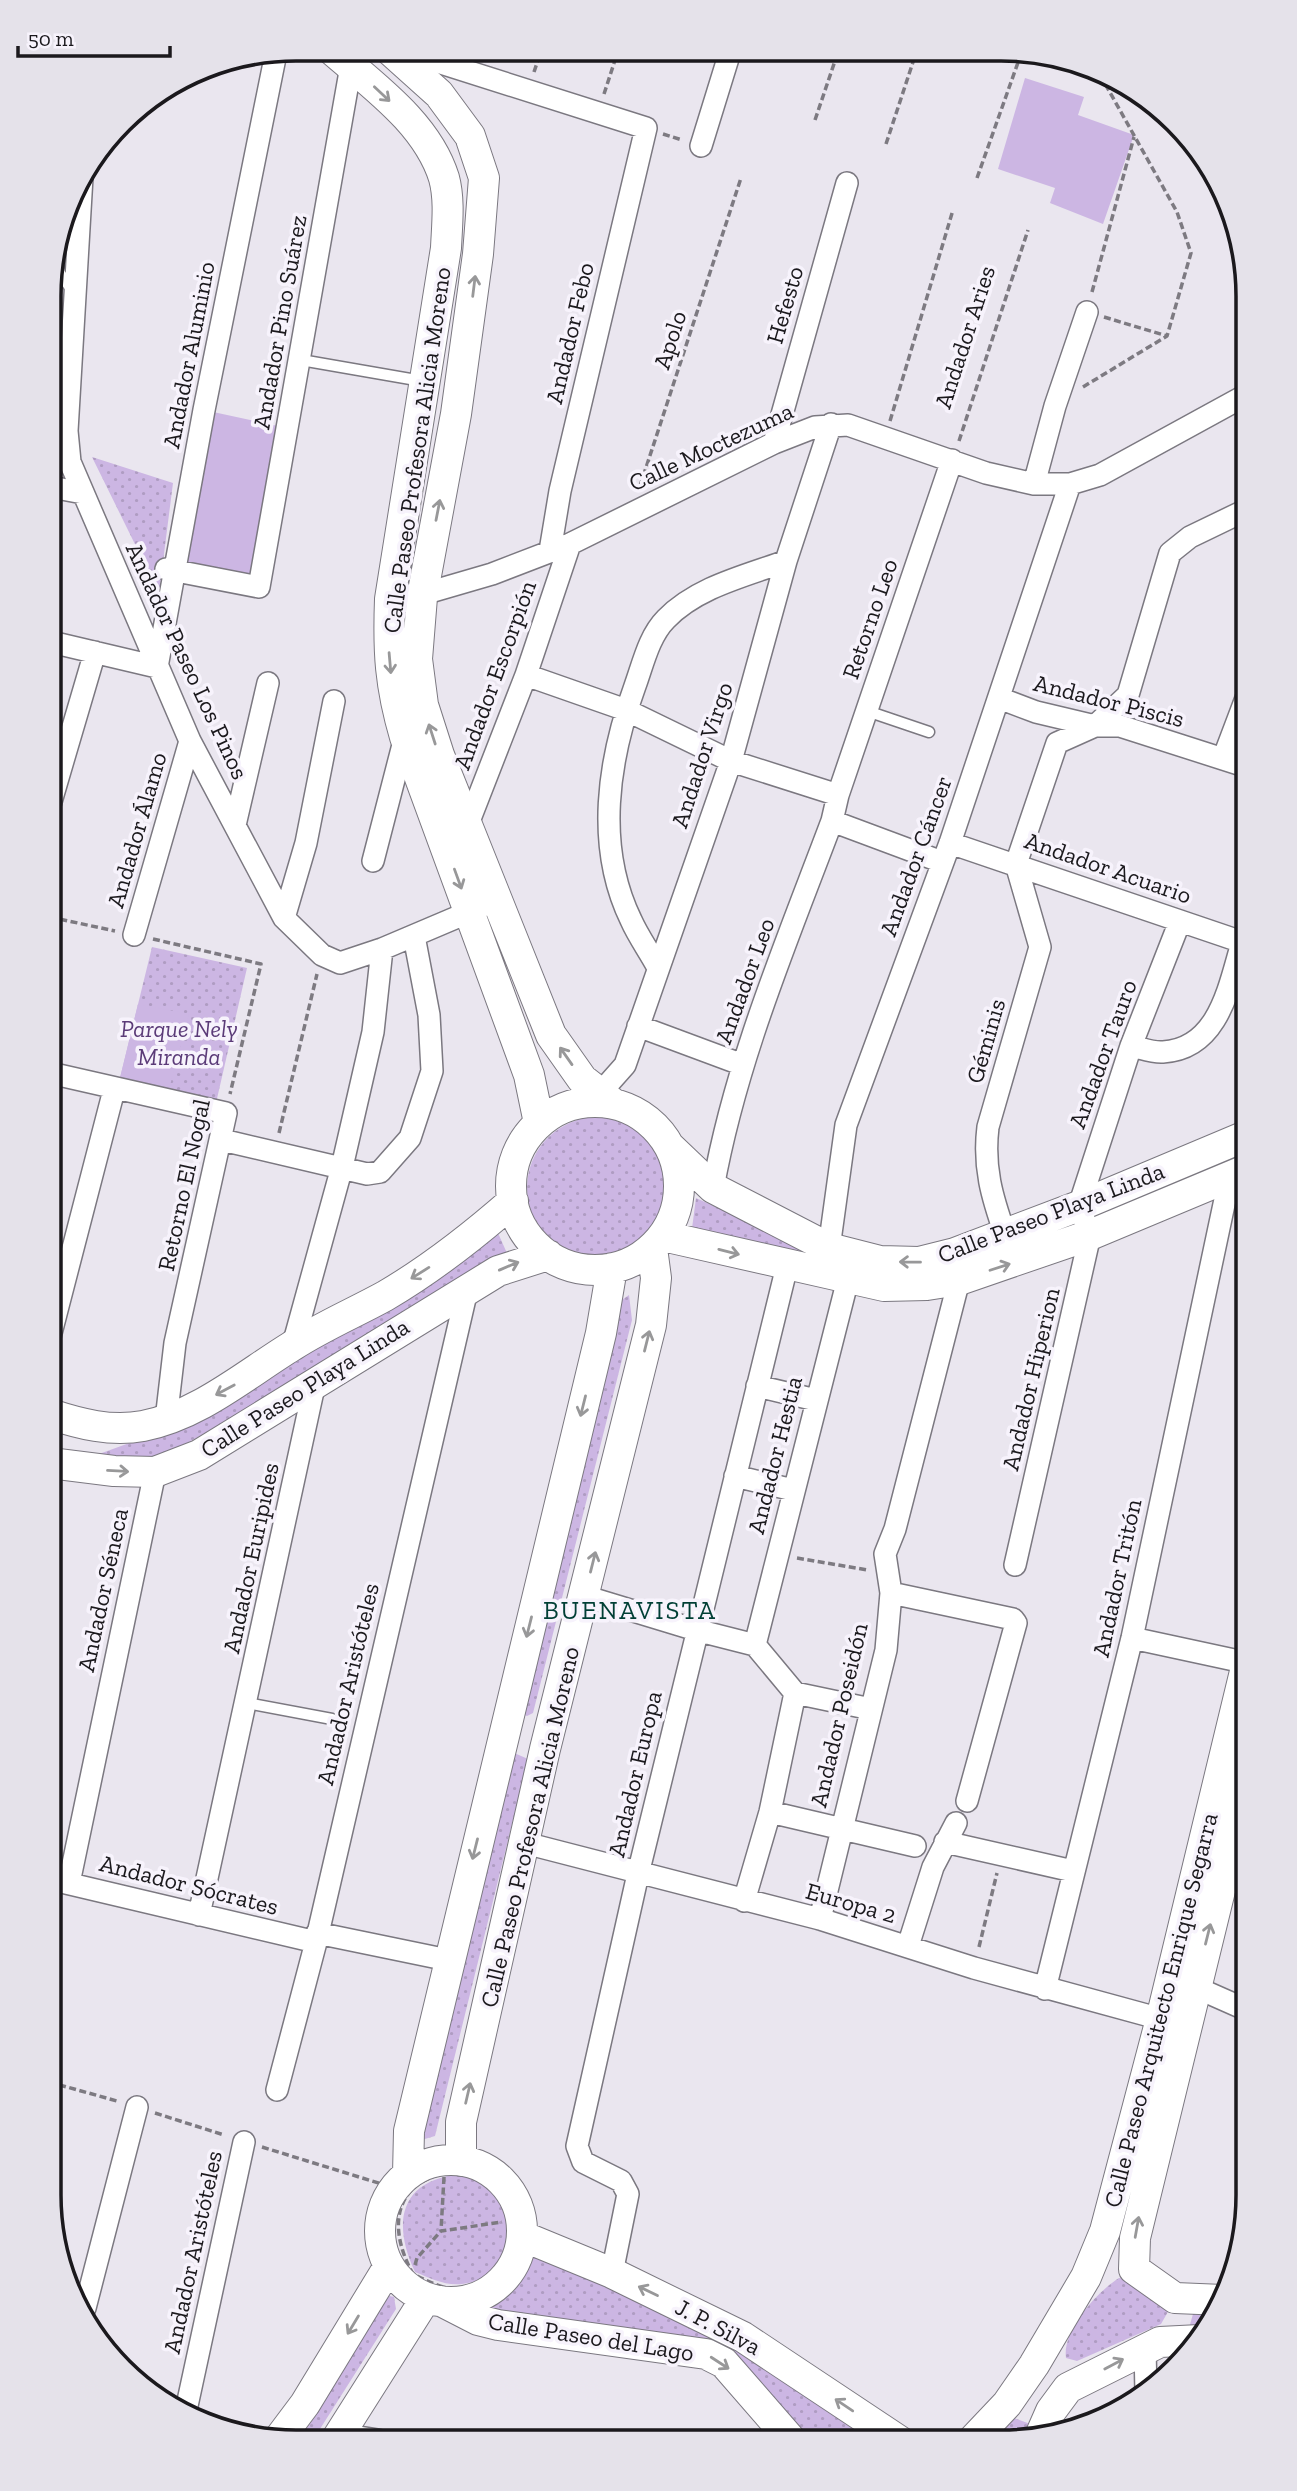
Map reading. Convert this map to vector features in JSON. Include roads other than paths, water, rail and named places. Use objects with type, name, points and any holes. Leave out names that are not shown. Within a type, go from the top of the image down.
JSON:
[{"type":"street","name":"Andador Pino Suárez","points":[[171,570],[259,587],[301,360],[341,61]]},
{"type":"street","name":"Calle Paseo Profesora Alicia Moreno","points":[[344,61],[404,114],[425,143],[444,177],[448,208],[446,248],[390,599],[388,646],[392,693],[405,737],[483,906],[551,1035],[582,1079],[608,1098]]},
{"type":"street","name":"Calle Paseo Profesora Alicia Moreno","points":[[409,61],[439,94],[470,136],[484,178],[476,266],[456,414],[422,597],[417,659],[423,705],[439,755],[468,824],[483,906],[529,1074],[539,1123]]},
{"type":"street","name":"Andador Febo","points":[[434,61],[646,128],[560,491],[560,547]]},
{"type":"street","points":[[701,146],[727,61]]},
{"type":"street","name":"Andador Aluminio","points":[[156,667],[171,570],[274,62]]},
{"type":"street","name":"Hefesto","points":[[774,443],[848,183]]},
{"type":"street","name":"Andador Paseo Los Pinos","points":[[80,204],[66,431],[70,462],[190,741],[284,918],[322,955],[340,963],[382,949]]},
{"type":"street","points":[[1034,484],[1055,406],[1087,312]]},
{"type":"street","name":"Calle Moctezuma","points":[[390,599],[422,597],[560,547],[774,443],[831,424],[848,425],[1034,484],[1070,484],[1100,475],[1236,401]]},
{"type":"street","name":"Andador Virgo","points":[[608,1098],[625,1065],[731,761],[786,561],[831,424]]},
{"type":"street","name":"Retorno Leo","points":[[838,795],[952,460]]},
{"type":"street","name":"Andador Cáncer","points":[[829,1248],[846,1125],[946,853],[1070,484]]},
{"type":"street","points":[[61,489],[83,493]]},
{"type":"street","points":[[1016,864],[1057,743],[1095,726],[1128,695],[1170,553],[1190,537],[1236,515]]},
{"type":"street","name":"Andador Escorpión","points":[[468,824],[526,675],[560,547]]},
{"type":"street","points":[[657,967],[630,919],[619,886],[608,822],[608,789],[626,710],[653,637],[666,618],[711,588],[786,561]]},
{"type":"street","points":[[61,644],[156,667]]},
{"type":"street","points":[[61,770],[95,652]]},
{"type":"street","points":[[526,675],[626,710],[731,761],[838,795]]},
{"type":"street","points":[[235,825],[268,683]]},
{"type":"street","name":"Andador Piscis","points":[[999,698],[1036,712],[1095,726],[1120,726],[1236,763]]},
{"type":"street","points":[[284,918],[306,843],[334,701]]},
{"type":"street","points":[[1223,759],[1236,725]]},
{"type":"street","points":[[373,861],[405,737]]},
{"type":"street","name":"Andador Álamo","points":[[134,935],[190,741]]},
{"type":"street","name":"Andador Leo","points":[[713,1188],[722,1137],[743,1065],[832,821],[838,795]]},
{"type":"street","name":"Andador Acuario","points":[[832,821],[946,853],[1016,864],[1236,941]]},
{"type":"street","name":"Géminis","points":[[1005,1234],[989,1190],[986,1147],[988,1127],[1040,947],[1016,864]]},
{"type":"street","points":[[293,1345],[342,1167],[373,1032],[382,949],[483,906]]},
{"type":"street","name":"Andador Tauro","points":[[1079,1206],[1131,1046],[1180,921]]},
{"type":"street","points":[[222,1140],[367,1174],[380,1172],[410,1138],[432,1071],[429,1015],[414,936]]},
{"type":"street","points":[[1131,1046],[1162,1052],[1185,1047],[1207,1034],[1225,999],[1236,970]]},
{"type":"street","points":[[638,1027],[743,1065]]},
{"type":"street","points":[[61,1076],[114,1090],[61,1295]]},
{"type":"street","name":"Retorno El Nogal","points":[[114,1090],[226,1113],[175,1343],[166,1420]]},
{"type":"street","points":[[608,1098],[637,1113],[656,1128],[670,1147],[679,1177],[677,1208],[658,1242],[634,1261],[612,1268],[590,1269],[568,1265],[548,1255],[532,1241],[520,1222],[513,1201],[511,1180],[516,1158],[525,1139],[539,1123],[562,1108],[608,1098]]},
{"type":"street","name":"Calle Paseo Playa Linda","points":[[670,1147],[713,1188],[829,1248],[880,1261],[919,1262],[1079,1206],[1236,1140]]},
{"type":"street","name":"Calle Paseo Playa Linda","points":[[658,1242],[884,1286],[927,1285],[959,1280],[1090,1235],[1236,1174]]},
{"type":"street","name":"Andador Tritón","points":[[1045,1989],[1132,1638],[1236,1188]]},
{"type":"street","name":"Calle Paseo Playa Linda","points":[[61,1417],[107,1429],[141,1426],[166,1420],[234,1386],[293,1345],[385,1296],[446,1257],[513,1201]]},
{"type":"street","points":[[1079,1206],[1090,1235]]},
{"type":"street","name":"Andador Hiperion","points":[[1015,1565],[1090,1235]]},
{"type":"street","name":"Calle Paseo Profesora Alicia Moreno","points":[[452,2166],[545,1749],[651,1325],[658,1242]]},
{"type":"street","name":"Calle Paseo Playa Linda","points":[[61,1464],[155,1472],[199,1455],[498,1271],[548,1255]]},
{"type":"street","name":"Andador Europa","points":[[612,2273],[628,2194],[621,2180],[583,2162],[577,2146],[696,1630],[787,1266]]},
{"type":"street","name":"Calle Paseo Profesora Alicia Moreno","points":[[408,2174],[409,2131],[601,1333],[612,1268]]},
{"type":"street","name":"Andador Hestia","points":[[755,1645],[848,1279]]},
{"type":"street","name":"Andador Poseidón","points":[[820,1919],[840,1828],[886,1650],[889,1583],[885,1554],[898,1516],[959,1280]]},
{"type":"street","name":"Andador Aristóteles","points":[[277,2090],[316,1937],[467,1290]]},
{"type":"street","name":"Andador Euripides","points":[[198,1915],[247,1703],[315,1382]]},
{"type":"street","points":[[757,1386],[816,1400]]},
{"type":"street","name":"Andador Séneca","points":[[61,1872],[155,1472]]},
{"type":"street","points":[[735,1476],[793,1490]]},
{"type":"street","points":[[889,1583],[1015,1621],[967,1801]]},
{"type":"street","points":[[584,1596],[755,1645],[795,1693],[871,1710]]},
{"type":"street","points":[[1132,1638],[1235,1660]]},
{"type":"street","points":[[744,1901],[770,1812],[795,1693]]},
{"type":"street","name":"Calle Paseo Arquitecto Enrique Segarra","points":[[1086,2277],[1105,2231],[1161,2019],[1235,1711]]},
{"type":"street","points":[[501,1740],[545,1749]]},
{"type":"street","points":[[770,1812],[915,1846]]},
{"type":"street","points":[[908,1946],[929,1877],[956,1823]]},
{"type":"street","name":"Calle Paseo Arquitecto Enrique Segarra","points":[[1134,2269],[1140,2210],[1235,1827]]},
{"type":"street","points":[[945,1842],[1073,1871]]},
{"type":"street","name":"Europa 2","points":[[525,1843],[820,1919],[1045,1989],[1161,2019]]},
{"type":"street","name":"Andador Sócrates","points":[[61,1881],[198,1915],[448,1960]]},
{"type":"street","points":[[1195,1987],[1235,2004]]},
{"type":"street","points":[[87,2302],[137,2107]]},
{"type":"street","name":"Andador Aristóteles","points":[[188,2403],[244,2142]]},
{"type":"street","points":[[432,2163],[452,2166],[482,2167],[500,2180],[514,2198],[519,2225],[512,2268],[489,2291],[474,2298],[415,2285],[381,2247],[382,2216],[395,2188],[408,2174],[432,2163]]},
{"type":"street","name":"J. P. Silva","points":[[519,2225],[743,2337],[883,2430]]},
{"type":"street","points":[[982,2430],[1007,2404],[1034,2365],[1086,2277],[1106,2268],[1124,2265],[1175,2298],[1212,2300]]},
{"type":"street","points":[[342,2430],[415,2285]]},
{"type":"street","points":[[286,2429],[305,2404],[415,2285]]},
{"type":"street","name":"Calle Paseo del Lago","points":[[415,2285],[478,2320],[498,2325],[706,2354],[724,2363],[782,2430]]},
{"type":"street","points":[[1148,2377],[1153,2345],[1173,2313],[1175,2298]]},
{"type":"street","points":[[1044,2426],[1068,2388],[1153,2345],[1184,2342]]},
{"type":"street","points":[[1034,2365],[1054,2382],[1068,2388]]},
{"type":"street","points":[[1007,2404],[1037,2427]]},
{"type":"lane","points":[[62,276],[74,293]]},
{"type":"lane","points":[[301,360],[425,382]]},
{"type":"lane","points":[[867,711],[929,732]]},
{"type":"lane","points":[[247,1703],[332,1719]]},
{"type":"district","name":"BUENAVISTA","points":[[630,1610]]},
{"type":"park label","name":"Parque Nely Miranda","points":[[179,1043]]}]
